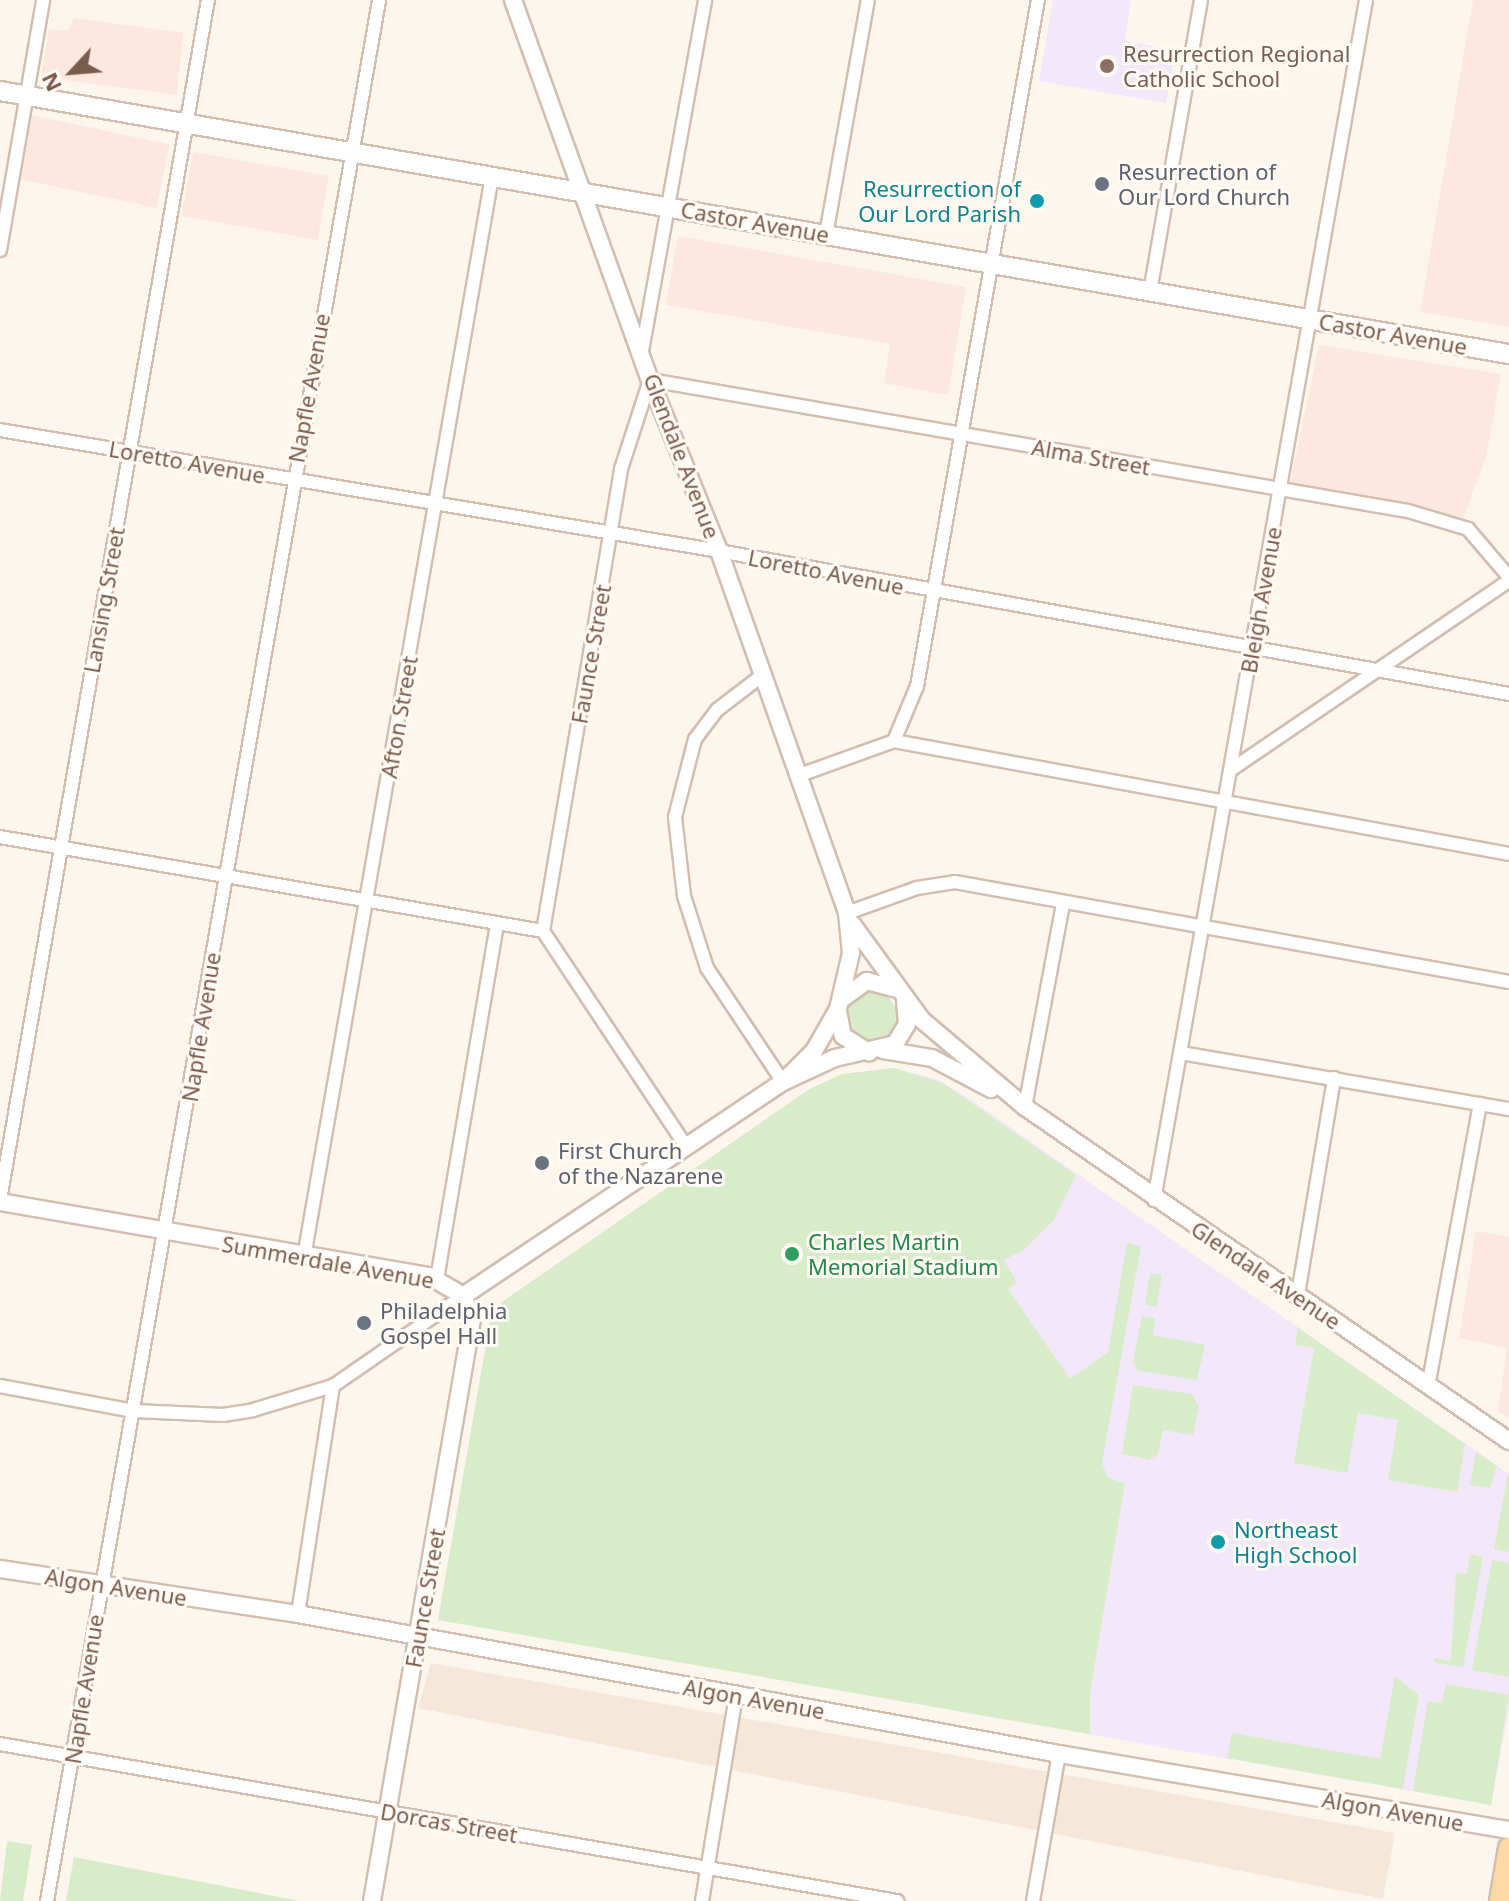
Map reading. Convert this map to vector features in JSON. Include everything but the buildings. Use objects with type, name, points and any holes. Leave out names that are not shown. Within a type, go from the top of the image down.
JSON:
[{"type":"main road","name":"Castor Avenue","points":[[0,91],[1509,354]]},
{"type":"main road","points":[[1500,1901],[1509,1848]]},
{"type":"street","points":[[0,250],[24,95],[43,0]]},
{"type":"street","name":"Lansing Street","points":[[0,1201],[59,846],[208,0]]},
{"type":"street","name":"Napfle Avenue","points":[[47,1901],[101,1585],[167,1233],[293,481],[379,0]]},
{"type":"street","name":"Glendale Avenue","points":[[513,0],[650,380],[719,551],[760,677],[847,913],[901,996],[943,1040],[1025,1107],[1154,1200],[1298,1294],[1509,1441]]},
{"type":"street","points":[[642,351],[705,0]]},
{"type":"street","points":[[826,235],[868,0]]},
{"type":"street","points":[[894,741],[917,686],[1038,0]]},
{"type":"street","points":[[1150,292],[1201,0]]},
{"type":"street","name":"Bleigh Avenue","points":[[1154,1200],[1227,804],[1366,0]]},
{"type":"street","name":"Afton Street","points":[[304,1257],[492,177]]},
{"type":"street","name":"Alma Street","points":[[650,380],[1454,523],[1484,543],[1509,579]]},
{"type":"street","name":"Faunce Street","points":[[543,931],[621,469],[650,380]]},
{"type":"street","name":"Loretto Avenue","points":[[0,430],[611,537],[719,551],[931,593],[1509,694]]},
{"type":"street","points":[[1232,769],[1509,579]]},
{"type":"street","points":[[760,677],[717,710],[695,739],[675,817],[692,931],[728,1006],[783,1082]]},
{"type":"street","points":[[797,776],[894,741],[1509,854]]},
{"type":"street","points":[[0,837],[497,926],[543,931],[686,1146]]},
{"type":"street","points":[[847,913],[937,882],[1509,982]]},
{"type":"street","points":[[1025,1107],[1063,903]]},
{"type":"street","name":"Glendale Avenue","points":[[847,913],[851,953],[839,1004],[847,1041],[881,1051],[932,1058],[1025,1107]]},
{"type":"street","points":[[437,1279],[497,926]]},
{"type":"street","points":[[839,1004],[867,981],[901,996],[906,1030],[881,1051]]},
{"type":"street","name":"Summerdale Avenue","points":[[783,1082],[814,1051],[839,1004]]},
{"type":"street","name":"Summerdale Avenue","points":[[0,1201],[437,1279],[463,1296],[783,1082],[835,1058],[881,1051]]},
{"type":"street","points":[[1181,1053],[1509,1109]]},
{"type":"street","points":[[1298,1294],[1334,1078]]},
{"type":"street","points":[[1428,1387],[1480,1104]]},
{"type":"street","points":[[0,1386],[134,1411],[223,1415],[333,1386],[463,1296]]},
{"type":"street","name":"Faunce Street","points":[[372,1901],[472,1319],[463,1296]]},
{"type":"street","points":[[298,1614],[333,1386]]},
{"type":"street","name":"Algon Avenue","points":[[0,1569],[298,1614],[1059,1754],[1509,1830]]},
{"type":"street","points":[[702,1901],[736,1696]]},
{"type":"street","name":"Dorcas Street","points":[[0,1744],[897,1901]]},
{"type":"street","points":[[1033,1901],[1059,1754]]},
{"type":"shaded area","name":"Resurrection Regional Catholic School","points":[[1053,0],[1131,0],[1125,41],[1175,50],[1166,103],[1039,81]]},
{"type":"shaded area","points":[[1473,0],[1509,0],[1509,327],[1420,312]]},
{"type":"shaded area","points":[[74,18],[183,33],[177,95],[41,77],[49,29],[68,31]]},
{"type":"shaded area","points":[[31,115],[170,145],[156,208],[17,179]]},
{"type":"shaded area","points":[[193,152],[329,176],[318,240],[182,216]]},
{"type":"shaded area","points":[[678,236],[966,287],[948,395],[884,383],[890,344],[666,305]]},
{"type":"shaded area","points":[[1319,345],[1501,374],[1486,457],[1463,519],[1290,484]]},
{"type":"shaded area","points":[[894,1068],[936,1079],[964,1095],[1509,1474],[1509,1708],[1491,1805],[438,1620],[490,1322],[502,1302],[808,1090],[842,1075]]},
{"type":"shaded area","points":[[1476,1231],[1509,1237],[1509,1419],[1498,1411],[1507,1348],[1459,1338]]},
{"type":"shaded area","points":[[431,1663],[1395,1833],[1383,1899],[418,1708]]},
{"type":"green space","points":[[871,991],[889,999],[897,1017],[889,1035],[871,1043],[853,1035],[845,1017],[853,999]]},
{"type":"green space","points":[[894,1068],[943,1083],[1076,1175],[1054,1220],[1025,1249],[1004,1260],[1017,1283],[1008,1289],[1070,1379],[1108,1352],[1127,1243],[1141,1246],[1102,1463],[1108,1478],[1125,1483],[1090,1693],[1090,1734],[438,1620],[490,1322],[502,1302],[808,1090],[842,1074]]},
{"type":"green space","points":[[1150,1273],[1162,1275],[1157,1306],[1145,1305]]},
{"type":"green space","points":[[1142,1316],[1155,1318],[1153,1335],[1205,1345],[1197,1380],[1137,1370],[1133,1361]]},
{"type":"green space","points":[[1298,1328],[1465,1444],[1457,1492],[1388,1480],[1398,1420],[1358,1413],[1347,1473],[1294,1463],[1314,1348],[1295,1345]]},
{"type":"green space","points":[[1133,1385],[1192,1394],[1199,1407],[1193,1435],[1163,1430],[1158,1454],[1149,1460],[1122,1454]]},
{"type":"green space","points":[[1476,1452],[1497,1466],[1490,1488],[1470,1485]]},
{"type":"green space","points":[[1509,1474],[1509,1552],[1494,1549]]},
{"type":"green space","points":[[1470,1554],[1483,1557],[1463,1667],[1435,1663],[1433,1658],[1451,1661],[1456,1573],[1467,1574]]},
{"type":"green space","points":[[1492,1560],[1509,1563],[1509,1677],[1472,1670]]},
{"type":"green space","points":[[1395,1676],[1419,1695],[1403,1789],[1227,1758],[1232,1733],[1380,1759]]},
{"type":"green space","points":[[1446,1684],[1509,1695],[1491,1805],[1413,1791],[1428,1701],[1442,1703]]},
{"type":"green space","points":[[7,1841],[32,1845],[23,1901],[0,1901]]},
{"type":"green space","points":[[74,1857],[300,1901],[66,1901]]},
{"type":"place","name":"Resurrection Regional Catholic School","points":[[1107,66]]},
{"type":"place","name":"Resurrection of Our Lord Church","points":[[1102,184]]},
{"type":"place","name":"Resurrection of Our Lord Parish","points":[[1037,201]]},
{"type":"place","name":"First Church of the Nazarene","points":[[542,1163]]},
{"type":"place","name":"Charles Martin Memorial Stadium","points":[[792,1254]]},
{"type":"place","name":"Philadelphia Gospel Hall","points":[[364,1323]]},
{"type":"place","name":"Northeast High School","points":[[1218,1542]]}]
